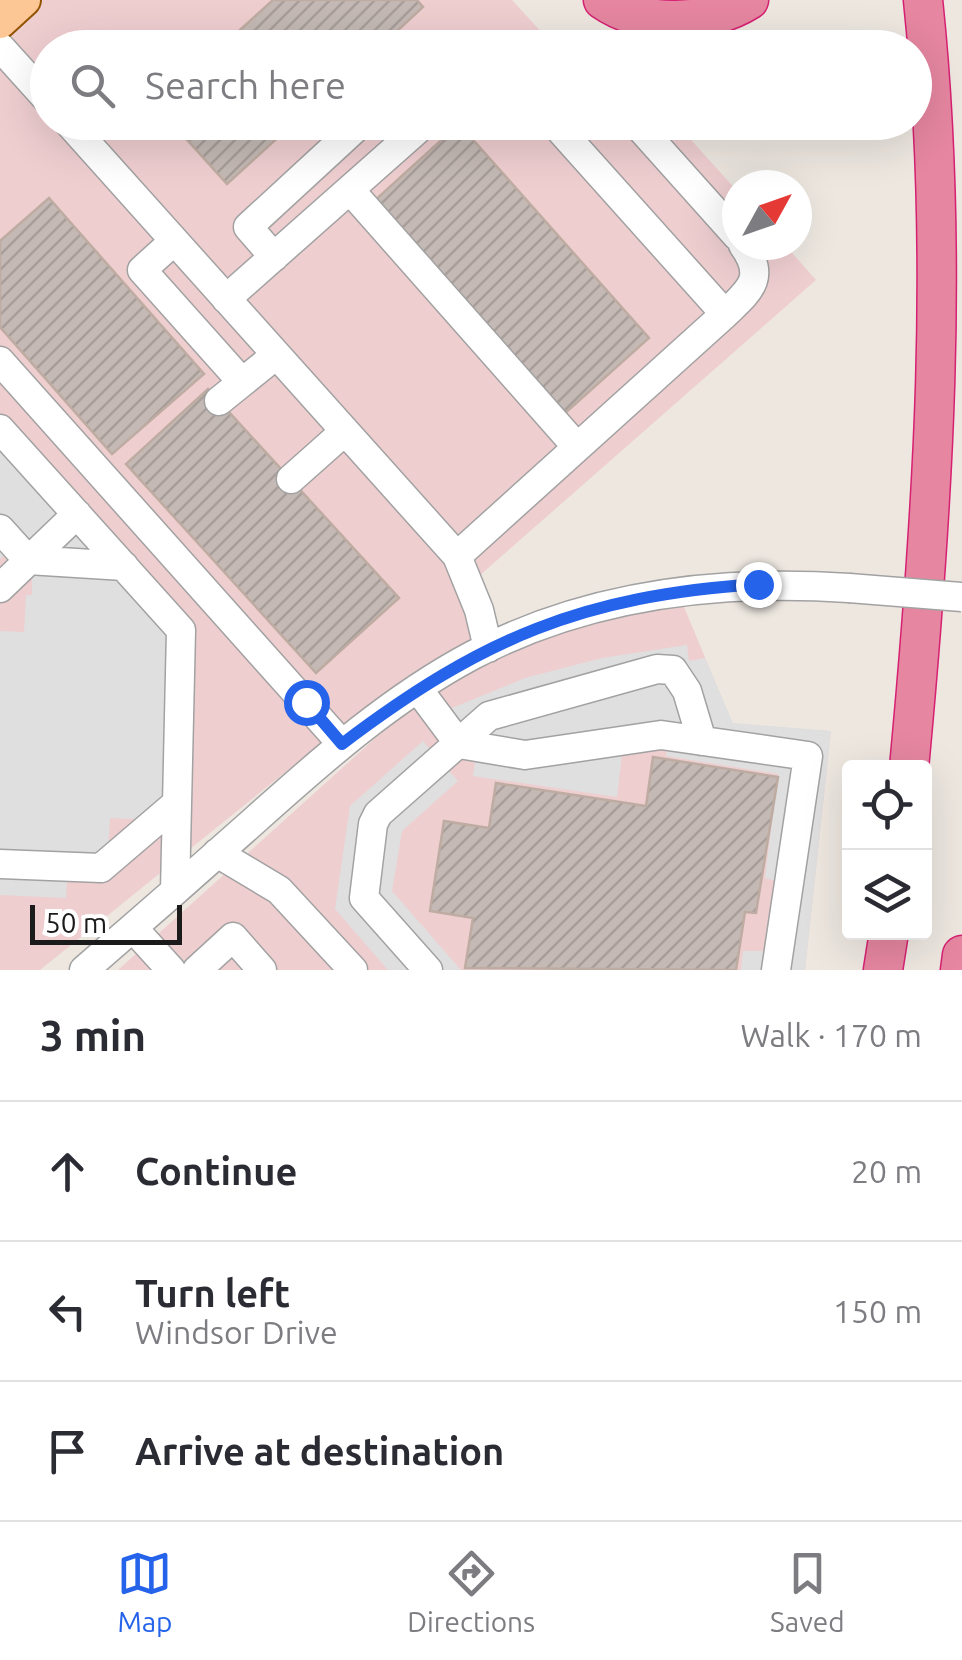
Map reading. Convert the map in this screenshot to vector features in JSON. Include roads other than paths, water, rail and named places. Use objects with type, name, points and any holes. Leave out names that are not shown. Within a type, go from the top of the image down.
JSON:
[{"type":"highway","points":[[603,0],[644,16],[688,20],[716,14],[749,0]]},
{"type":"highway","points":[[923,0],[925,30]]},
{"type":"highway","points":[[910,760],[930,512],[936,378],[936,211],[932,140]]},
{"type":"highway","points":[[883,970],[887,940]]},
{"type":"highway","points":[[960,970],[962,955]]},
{"type":"main road","points":[[0,22],[24,0]]},
{"type":"street","points":[[0,46],[30,80]]},
{"type":"street","points":[[84,140],[457,556],[479,610],[488,648]]},
{"type":"street","points":[[274,256],[248,226],[342,140]]},
{"type":"street","points":[[226,299],[406,140]]},
{"type":"street","points":[[569,140],[724,314]]},
{"type":"street","points":[[651,140],[722,219]]},
{"type":"street","points":[[350,190],[578,447]]},
{"type":"street","points":[[174,241],[142,270],[242,382]]},
{"type":"street","points":[[457,556],[752,288],[755,272],[751,260]]},
{"type":"street","points":[[219,401],[276,355]]},
{"type":"street","points":[[0,362],[342,744]]},
{"type":"street","points":[[0,430],[181,630],[175,891]]},
{"type":"street","points":[[291,479],[345,431]]},
{"type":"street","points":[[0,588],[77,514]]},
{"type":"street","points":[[0,529],[28,560],[124,566]]},
{"type":"street","points":[[84,970],[342,744],[418,689],[488,648],[578,613],[651,595],[758,584],[962,597]]},
{"type":"street","points":[[428,970],[364,898],[373,824],[388,804],[489,716],[657,670],[673,670],[688,691],[702,741]]},
{"type":"street","points":[[418,689],[458,744],[525,755],[661,735],[808,756],[776,970]]},
{"type":"street","points":[[0,864],[101,868],[177,803]]},
{"type":"street","points":[[217,853],[279,890],[353,970]]},
{"type":"street","points":[[133,928],[171,970]]},
{"type":"street","points":[[197,970],[234,937],[262,970]]}]
